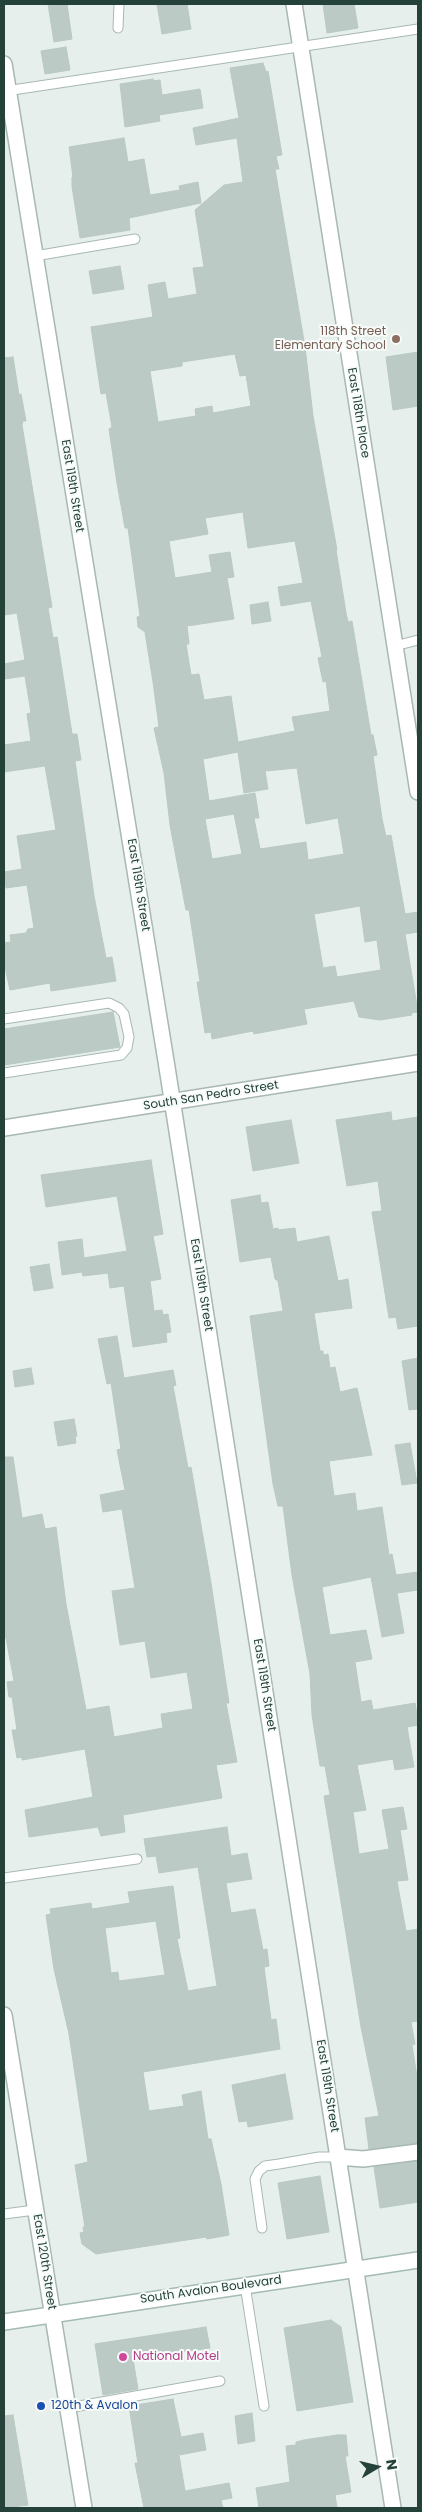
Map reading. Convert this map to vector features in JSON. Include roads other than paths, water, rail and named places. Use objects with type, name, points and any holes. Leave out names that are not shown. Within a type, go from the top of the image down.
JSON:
[{"type":"street","name":"East 118th Place","points":[[294,4],[418,792]]},
{"type":"street","name":"East 119th Street","points":[[4,64],[6,91],[35,256],[173,1102],[393,2508]]},
{"type":"street","name":"South San Pedro Street","points":[[4,1128],[418,1063]]},
{"type":"street","name":"East 120th Street","points":[[4,2016],[7,2052],[84,2508]]},
{"type":"street","points":[[338,2157],[363,2159],[418,2152]]},
{"type":"street","name":"South Avalon Boulevard","points":[[4,2322],[418,2260]]},
{"type":"lane","points":[[118,28],[119,4]]},
{"type":"lane","points":[[6,91],[418,29]]},
{"type":"lane","points":[[35,256],[135,239]]},
{"type":"lane","points":[[395,646],[418,640]]},
{"type":"lane","points":[[4,1020],[109,1003],[119,1008],[124,1014],[129,1037],[127,1048],[120,1055],[4,1073]]},
{"type":"lane","points":[[4,1878],[137,1859]]},
{"type":"lane","points":[[262,2228],[255,2179],[259,2171],[265,2166],[319,2157],[338,2157]]},
{"type":"lane","points":[[4,2214],[35,2210]]},
{"type":"lane","points":[[245,2285],[264,2406]]},
{"type":"lane","points":[[68,2408],[220,2382]]},
{"type":"place","name":"118th Street Elementary School","points":[[396,339]]},
{"type":"place","name":"National Motel","points":[[123,2357]]},
{"type":"place","name":"120th & Avalon","points":[[41,2406]]}]
